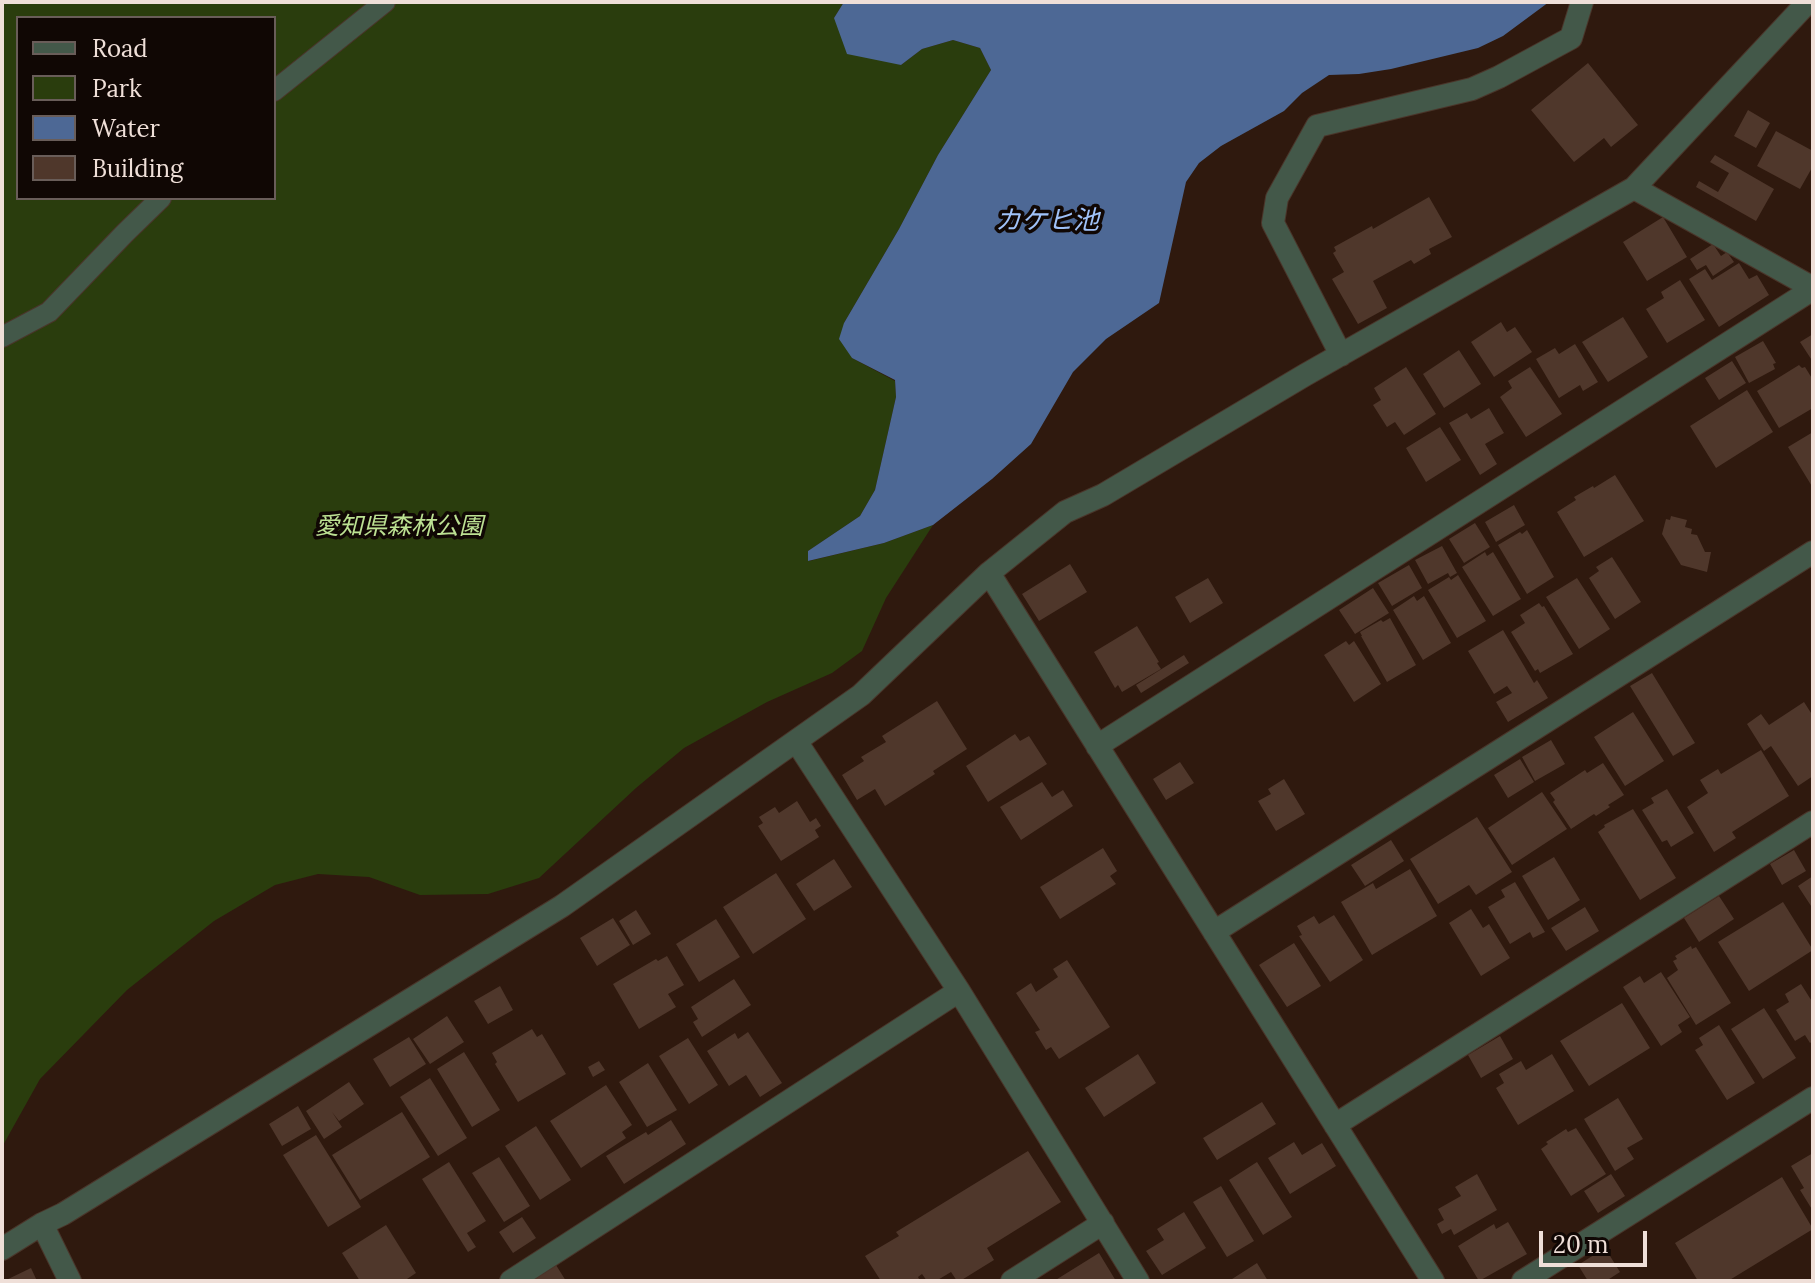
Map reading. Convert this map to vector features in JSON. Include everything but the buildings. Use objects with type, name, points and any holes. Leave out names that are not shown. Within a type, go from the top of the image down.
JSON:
[{"type":"street","points":[[1341,355],[1273,223],[1277,198],[1317,126],[1472,89],[1499,77],[1571,38],[1582,2]]},
{"type":"street","points":[[2,1249],[562,906],[861,695],[989,573],[1065,512],[1103,495],[1634,188],[1808,2]]},
{"type":"street","points":[[1097,746],[1813,288],[1634,188]]},
{"type":"street","points":[[1214,932],[1813,552]]},
{"type":"street","points":[[989,573],[1433,1281]]},
{"type":"street","points":[[796,741],[959,991],[1138,1281]]},
{"type":"street","points":[[1335,1125],[1813,822]]},
{"type":"street","points":[[511,1281],[959,991]]},
{"type":"street","points":[[1523,1281],[1813,1098]]},
{"type":"street","points":[[1012,1281],[1103,1223]]},
{"type":"street","points":[[42,1224],[70,1281]]},
{"type":"lane","points":[[276,89],[385,2]]},
{"type":"lane","points":[[2,337],[49,312],[159,200]]},
{"type":"green space","name":"愛知県森林公園","points":[[2,2],[844,2],[834,18],[901,65],[922,49],[953,40],[980,48],[991,70],[938,155],[844,323],[852,358],[895,381],[896,397],[875,490],[860,516],[808,551],[809,561],[884,543],[933,525],[886,598],[862,651],[832,673],[767,702],[684,748],[539,878],[488,894],[420,895],[369,877],[318,874],[275,885],[214,921],[127,990],[40,1079],[2,1147]]},
{"type":"water","name":"カケヒ池","points":[[844,2],[1549,2],[1503,36],[1478,48],[1391,69],[1329,75],[1302,93],[1284,111],[1221,146],[1199,163],[1186,182],[1159,303],[1106,339],[1073,372],[1031,444],[933,525],[884,543],[808,561],[808,551],[860,516],[875,490],[896,397],[895,380],[852,358],[839,339],[844,323],[938,155],[991,70],[980,48],[953,40],[922,49],[901,65],[847,54],[834,18]]}]
